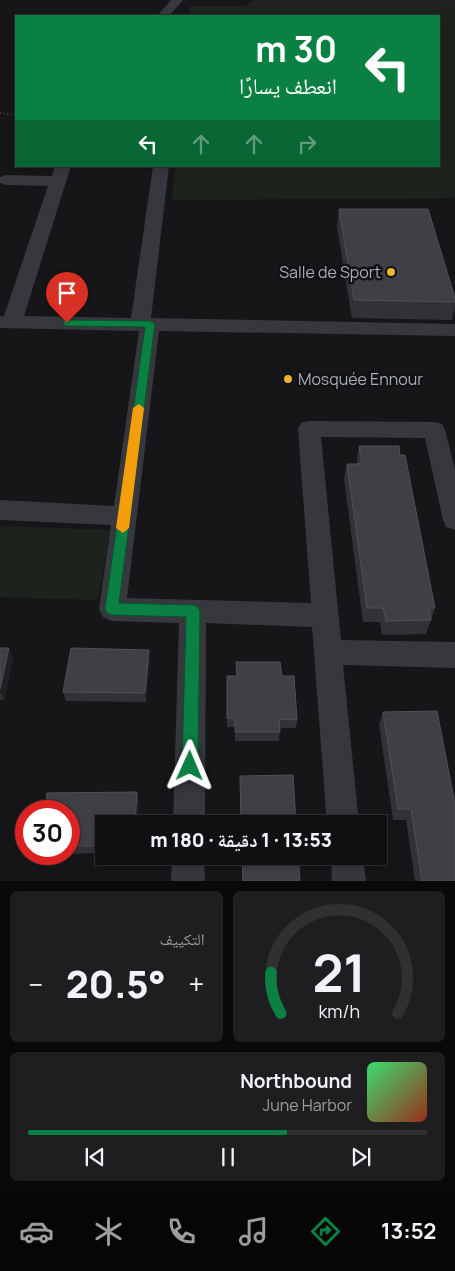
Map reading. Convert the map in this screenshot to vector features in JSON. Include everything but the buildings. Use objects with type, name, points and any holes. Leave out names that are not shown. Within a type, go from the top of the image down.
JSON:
[{"type":"street","points":[[164,15],[176,0]]},
{"type":"street","points":[[3,183],[18,167]]},
{"type":"street","points":[[161,167],[124,516],[112,609],[325,615]]},
{"type":"street","points":[[3,183],[61,174],[6,322],[455,330]]},
{"type":"street","points":[[342,815],[327,652],[310,429],[434,430],[455,520]]},
{"type":"street","points":[[0,510],[124,516]]},
{"type":"street","points":[[189,815],[193,611]]},
{"type":"street","points":[[327,652],[455,655]]},
{"type":"street","points":[[188,865],[188,881]]},
{"type":"street","points":[[347,865],[349,881]]},
{"type":"path","points":[[0,112],[15,115]]},
{"type":"shaded area","points":[[252,0],[455,0],[455,6],[245,6]]},
{"type":"shaded area","points":[[190,6],[455,6],[455,198],[172,200],[175,167],[440,167],[440,15],[189,15]]},
{"type":"shaded area","points":[[0,526],[110,530],[98,600],[0,597]]},
{"type":"slow traffic","points":[[123,528],[139,408]]},
{"type":"place","name":"Salle de Sport","points":[[391,272]]},
{"type":"place","name":"Mosquée Ennour","points":[[288,379]]},
{"type":"route","points":[[67,323],[150,324],[112,609],[193,611],[190,766]]}]
